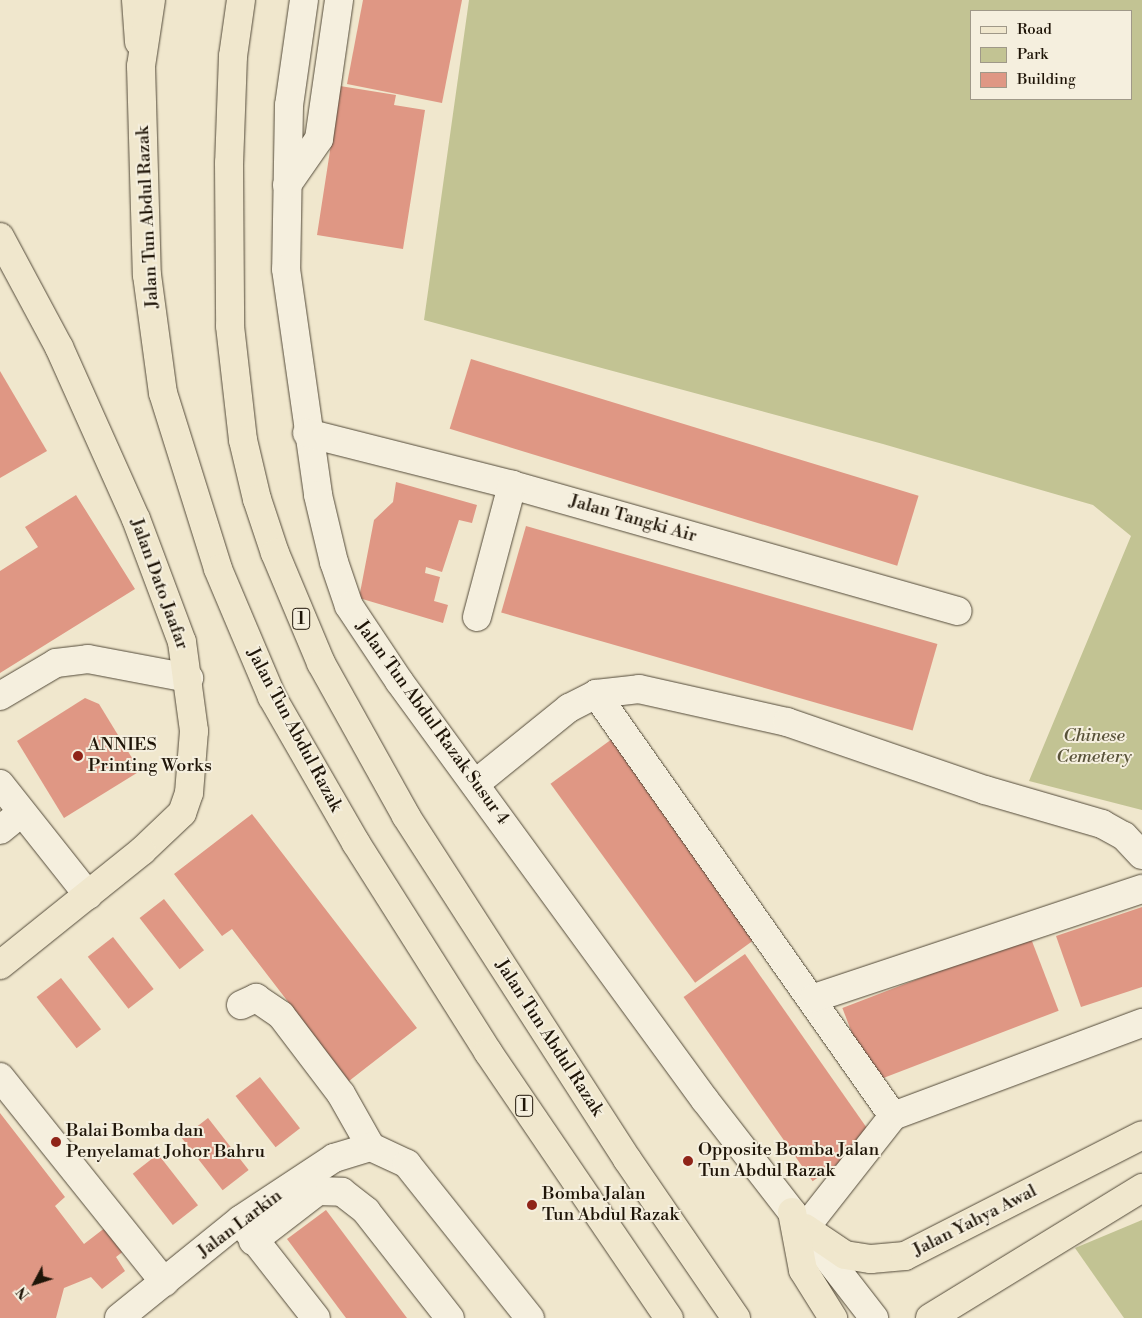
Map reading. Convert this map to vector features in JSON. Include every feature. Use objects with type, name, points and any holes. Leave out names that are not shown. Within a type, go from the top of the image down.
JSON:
[{"type":"main road","points":[[136,0],[141,66]]},
{"type":"main road","name":"Jalan Tun Abdul Razak","points":[[151,0],[141,66],[148,275],[163,393],[198,514],[254,660],[306,758],[408,927],[560,1160],[669,1318]]},
{"type":"main road","name":"Jalan Tun Abdul Razak","points":[[241,0],[233,56],[229,163],[230,326],[244,440],[256,499],[275,553],[321,663],[406,816],[627,1159],[736,1318]]},
{"type":"main road","name":"Jalan Dato Jaafar","points":[[0,237],[59,346],[136,519],[174,617],[189,678],[193,762],[182,813],[88,895],[0,965]]},
{"type":"main road","name":"Jalan Yahya Awal","points":[[799,1220],[845,1255],[871,1259],[905,1256],[1142,1135]]},
{"type":"main road","points":[[930,1318],[1142,1188]]},
{"type":"main road","points":[[799,1220],[803,1270],[833,1318]]},
{"type":"street","name":"Jalan Tun Abdul Razak Susur 4","points":[[304,0],[289,105],[286,269],[307,433],[334,562],[349,606],[388,666],[705,1100],[874,1318]]},
{"type":"street","points":[[287,185],[319,139],[339,0]]},
{"type":"street","name":"Jalan Tangki Air","points":[[307,433],[512,485],[958,611]]},
{"type":"street","points":[[477,618],[512,485]]},
{"type":"street","points":[[0,696],[56,663],[88,659],[189,678]]},
{"type":"street","points":[[475,784],[569,708],[596,694],[639,689],[786,722],[985,790],[1102,824],[1124,836],[1142,855]]},
{"type":"street","points":[[596,694],[814,998],[893,1116]]},
{"type":"street","points":[[0,784],[88,895]]},
{"type":"street","points":[[0,830],[22,812]]},
{"type":"street","points":[[814,998],[1142,889]]},
{"type":"street","points":[[241,1005],[256,998],[281,1015],[341,1094],[371,1147],[407,1164],[530,1318]]},
{"type":"street","points":[[854,1318],[811,1259],[799,1220],[893,1116],[1142,1023]]},
{"type":"street","points":[[0,1077],[164,1282]]},
{"type":"street","name":"Jalan Larkin","points":[[119,1318],[164,1282],[247,1230],[334,1158],[371,1147]]},
{"type":"street","points":[[316,1318],[247,1230],[318,1191],[342,1192],[366,1210],[450,1318]]},
{"type":"green space","name":"Chinese Cemetery","points":[[469,0],[1142,0],[1142,810],[1029,781],[1131,536],[1093,505],[883,444],[424,320]]},
{"type":"green space","points":[[1142,1220],[1142,1318],[1124,1318],[1075,1248]]},
{"type":"building","points":[[363,0],[462,0],[442,103],[347,84]]},
{"type":"building","points":[[340,86],[396,95],[394,105],[425,110],[403,249],[317,235]]},
{"type":"building","points":[[471,359],[919,496],[897,566],[450,429]]},
{"type":"building","points":[[0,371],[47,451],[0,478]]},
{"type":"building","points":[[396,482],[477,505],[472,523],[459,520],[442,572],[426,567],[425,573],[440,577],[434,601],[448,605],[443,623],[359,598],[374,520],[393,502]]},
{"type":"building","points":[[76,495],[135,589],[0,673],[0,571],[38,547],[25,527]]},
{"type":"building","points":[[526,526],[937,644],[913,730],[501,613]]},
{"type":"building","name":"ANNIES Printing Works","points":[[85,698],[99,704],[140,771],[64,818],[17,741]]},
{"type":"building","points":[[612,739],[757,938],[695,983],[551,784]]},
{"type":"building","points":[[252,814],[417,1028],[349,1081],[232,929],[222,936],[174,874]]},
{"type":"building","points":[[164,899],[204,950],[180,969],[140,918]]},
{"type":"building","points":[[1142,907],[1142,987],[1081,1007],[1056,936]]},
{"type":"building","points":[[1030,936],[1059,1011],[871,1083],[842,1008]]},
{"type":"building","points":[[113,937],[154,989],[128,1009],[88,957]]},
{"type":"building","points":[[745,954],[874,1138],[813,1181],[684,997]]},
{"type":"building","points":[[61,978],[101,1029],[77,1048],[37,997]]},
{"type":"building","points":[[260,1077],[300,1128],[276,1147],[236,1096]]},
{"type":"building","points":[[0,1113],[65,1197],[55,1206],[84,1244],[106,1227],[125,1250],[116,1257],[125,1271],[102,1289],[91,1277],[64,1288],[56,1318],[0,1318]]},
{"type":"building","points":[[208,1118],[249,1170],[223,1190],[182,1138]]},
{"type":"building","points":[[158,1154],[198,1205],[173,1225],[133,1174]]},
{"type":"building","points":[[326,1210],[407,1318],[346,1318],[287,1239]]},
{"type":"place","name":"ANNIES Printing Works","points":[[78,756]]},
{"type":"place","name":"Balai Bomba dan Penyelamat Johor Bahru","points":[[56,1142]]},
{"type":"place","name":"Opposite Bomba Jalan Tun Abdul Razak","points":[[688,1161]]},
{"type":"place","name":"Bomba Jalan Tun Abdul Razak","points":[[532,1205]]}]
